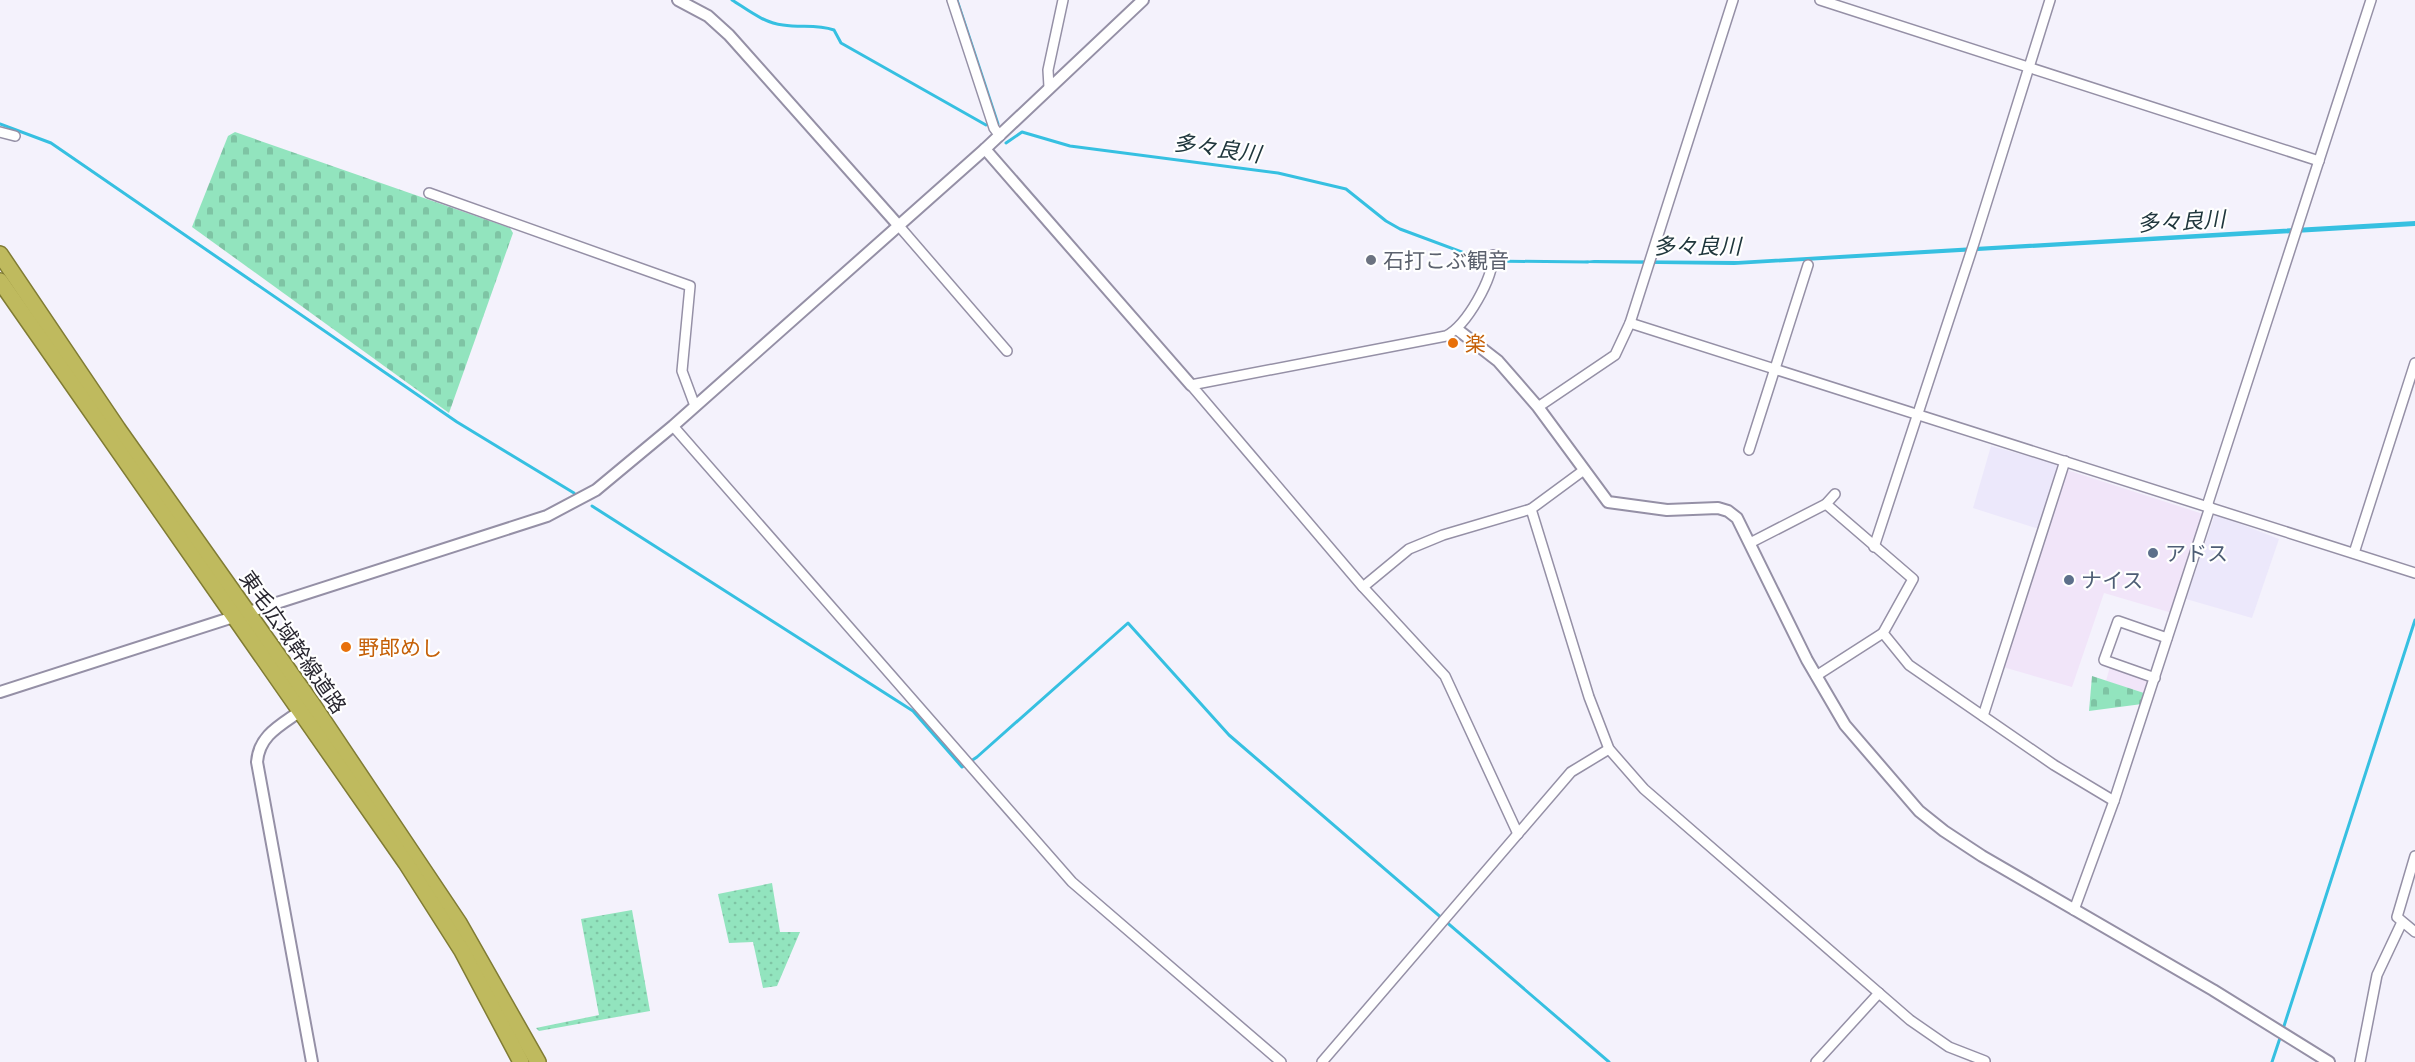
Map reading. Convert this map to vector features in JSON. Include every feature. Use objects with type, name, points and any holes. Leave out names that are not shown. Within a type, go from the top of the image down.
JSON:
[{"type":"highway","name":"東毛広域幹線道路","points":[[0,254],[240,614],[299,712],[406,863],[462,951],[521,1062]]},
{"type":"highway","name":"東毛広域幹線道路","points":[[0,281],[459,923],[538,1062]]},
{"type":"street","points":[[678,0],[708,16],[729,35],[1007,351]]},
{"type":"street","points":[[951,0],[994,128],[1000,136]]},
{"type":"street","points":[[1049,87],[1048,70],[1063,0]]},
{"type":"street","points":[[0,692],[561,510],[604,484],[673,426],[986,149],[1143,0]]},
{"type":"street","points":[[1538,407],[1615,355],[1630,323],[1733,0]]},
{"type":"street","points":[[1820,0],[2319,161]]},
{"type":"street","points":[[1874,548],[2050,0]]},
{"type":"street","points":[[2074,910],[2114,801],[2155,678],[2208,506],[2372,0]]},
{"type":"street","points":[[0,132],[15,136]]},
{"type":"street","points":[[986,149],[1363,587],[1445,676],[1518,834]]},
{"type":"street","points":[[429,193],[690,286],[682,371],[695,406]]},
{"type":"street","points":[[1191,385],[1446,336],[1458,330],[1476,302],[1493,266],[1492,255]]},
{"type":"street","points":[[1749,450],[1808,265]]},
{"type":"street","points":[[1630,323],[2415,573]]},
{"type":"street","points":[[1458,330],[1497,361],[1538,407],[1603,497],[1617,506],[1667,510],[1718,508],[1728,511],[1737,518],[1816,676],[1845,725],[1920,811],[1944,831],[2074,910],[2213,990],[2329,1062]]},
{"type":"street","points":[[2354,553],[2415,363]]},
{"type":"street","points":[[673,426],[1072,882],[1281,1062]]},
{"type":"street","points":[[1983,716],[2065,461]]},
{"type":"street","points":[[1363,587],[1409,549],[1443,535],[1531,508],[1584,470]]},
{"type":"street","points":[[1750,543],[1826,504],[1834,494]]},
{"type":"street","points":[[1816,676],[1883,633],[1913,579],[1874,548],[1826,504]]},
{"type":"street","points":[[1531,508],[1589,697],[1609,749],[1644,789],[1910,1020],[1949,1047],[1985,1061]]},
{"type":"street","points":[[2155,678],[2104,660],[2118,621],[2167,638]]},
{"type":"street","points":[[1883,633],[1908,664],[2054,765],[2114,801]]},
{"type":"street","points":[[299,712],[266,737],[258,751],[257,762],[312,1062]]},
{"type":"street","points":[[1322,1062],[1571,772],[1609,749]]},
{"type":"street","points":[[2415,856],[2397,917],[2415,932]]},
{"type":"street","points":[[2360,1062],[2377,975],[2402,922]]},
{"type":"street","points":[[1816,1062],[1880,993]]},
{"type":"shaded area","points":[[1991,446],[2060,465],[2039,529],[1973,508]]},
{"type":"shaded area","points":[[2067,470],[2203,514],[2172,613],[2104,593],[2072,687],[2003,667]]},
{"type":"shaded area","points":[[2215,514],[2279,539],[2252,618],[2186,599]]},
{"type":"shaded area","points":[[2111,663],[2151,678],[2147,694],[2106,681]]},
{"type":"green space","points":[[235,132],[510,228],[513,233],[449,413],[192,227],[228,136]]},
{"type":"green space","points":[[2092,676],[2147,694],[2142,704],[2089,711]]},
{"type":"green space","points":[[772,883],[780,932],[800,932],[777,986],[763,988],[753,942],[729,943],[718,894]]},
{"type":"green space","points":[[632,910],[650,1011],[539,1031],[536,1028],[599,1015],[581,919]]},
{"type":"water","points":[[2415,221],[2415,226],[1734,265],[1584,263],[1584,261],[1594,260],[1738,261]]},
{"type":"waterway","points":[[732,0],[769,22],[834,30],[841,43],[986,125]]},
{"type":"waterway","name":"多々良川","points":[[957,0],[998,124]]},
{"type":"waterway","points":[[0,124],[51,143],[457,422],[574,493]]},
{"type":"waterway","name":"多々良川","points":[[1006,143],[1022,132],[1070,146],[1278,173],[1346,189],[1386,221],[1400,229],[1486,261],[1588,262]]},
{"type":"waterway","points":[[592,506],[913,711],[962,767],[977,757],[1128,623],[1229,735],[1609,1062]]},
{"type":"waterway","points":[[2283,1029],[2415,620]]},
{"type":"waterway","points":[[2272,1062],[2281,1035]]},
{"type":"place","name":"石打こぶ観音","points":[[1371,260]]},
{"type":"place","name":"楽","points":[[1453,343]]},
{"type":"place","name":"アドス","points":[[2153,553]]},
{"type":"place","name":"ナイス","points":[[2069,580]]},
{"type":"place","name":"野郎めし","points":[[346,647]]}]
